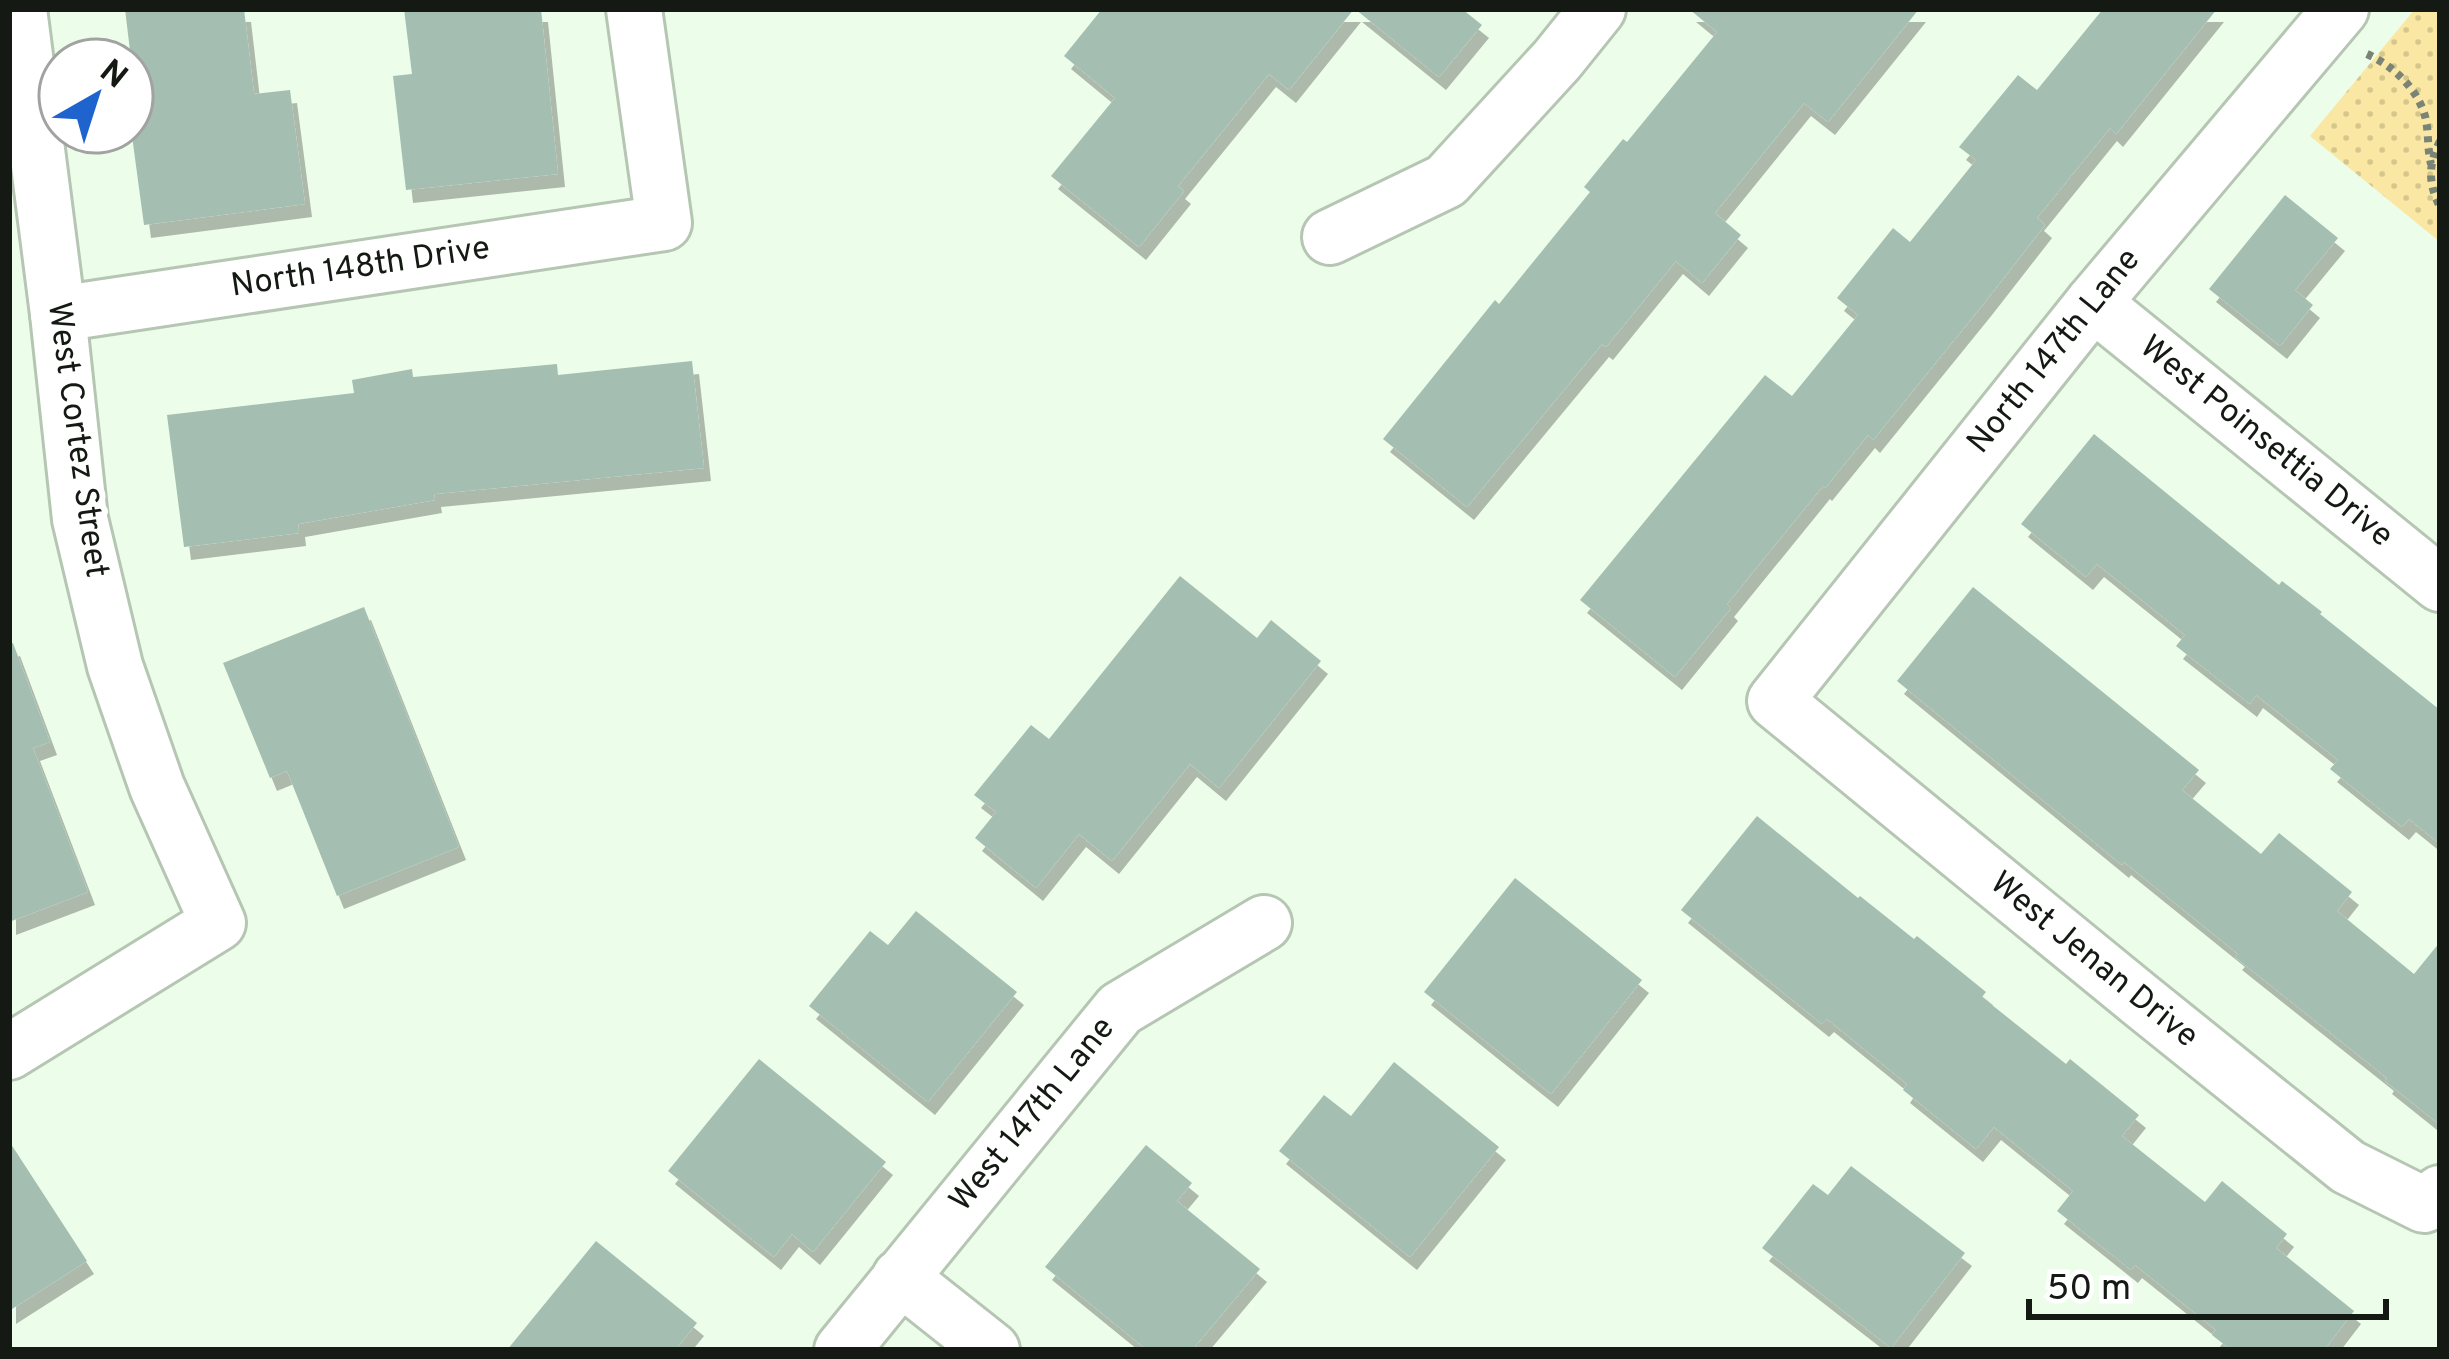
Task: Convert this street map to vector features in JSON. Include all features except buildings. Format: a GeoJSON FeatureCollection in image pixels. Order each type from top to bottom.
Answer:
{"type":"FeatureCollection","features":[{"type":"Feature","properties":{"kind":"street","name":"West Cortez Street"},"geometry":{"type":"LineString","coordinates":[[9,1052],[218,923],[157,787],[115,666],[80,519],[20,9]]}},
{"type":"Feature","properties":{"kind":"street","name":"North 148th Drive"},"geometry":{"type":"LineString","coordinates":[[58,314],[664,224],[634,9]]}},
{"type":"Feature","properties":{"kind":"street"},"geometry":{"type":"LineString","coordinates":[[1330,238],[1446,181],[1598,9]]}},
{"type":"Feature","properties":{"kind":"street","name":"North 147th Lane"},"geometry":{"type":"LineString","coordinates":[[1774,700],[2093,303],[2353,31]]}},
{"type":"Feature","properties":{"kind":"street","name":"West Poinsettia Drive"},"geometry":{"type":"LineString","coordinates":[[2093,303],[2440,584]]}},
{"type":"Feature","properties":{"kind":"street","name":"West Jenan Drive"},"geometry":{"type":"LineString","coordinates":[[1774,700],[2348,1167],[2432,1199]]}},
{"type":"Feature","properties":{"kind":"street","name":"West 147th Lane"},"geometry":{"type":"LineString","coordinates":[[842,1350],[1120,1010],[1264,922]]}},
{"type":"Feature","properties":{"kind":"street"},"geometry":{"type":"LineString","coordinates":[[900,1277],[992,1350]]}},
{"type":"Feature","properties":{"kind":"path"},"geometry":{"type":"LineString","coordinates":[[2353,31],[2417,95],[2426,120],[2431,164]]}},
{"type":"Feature","properties":{"kind":"path"},"geometry":{"type":"LineString","coordinates":[[2440,141],[2429,175],[2440,207]]}},
{"type":"Feature","properties":{"kind":"shaded area"},"geometry":{"type":"Polygon","coordinates":[[[2415,9],[2440,9],[2440,242],[2310,136],[2415,9]]]}}]}
